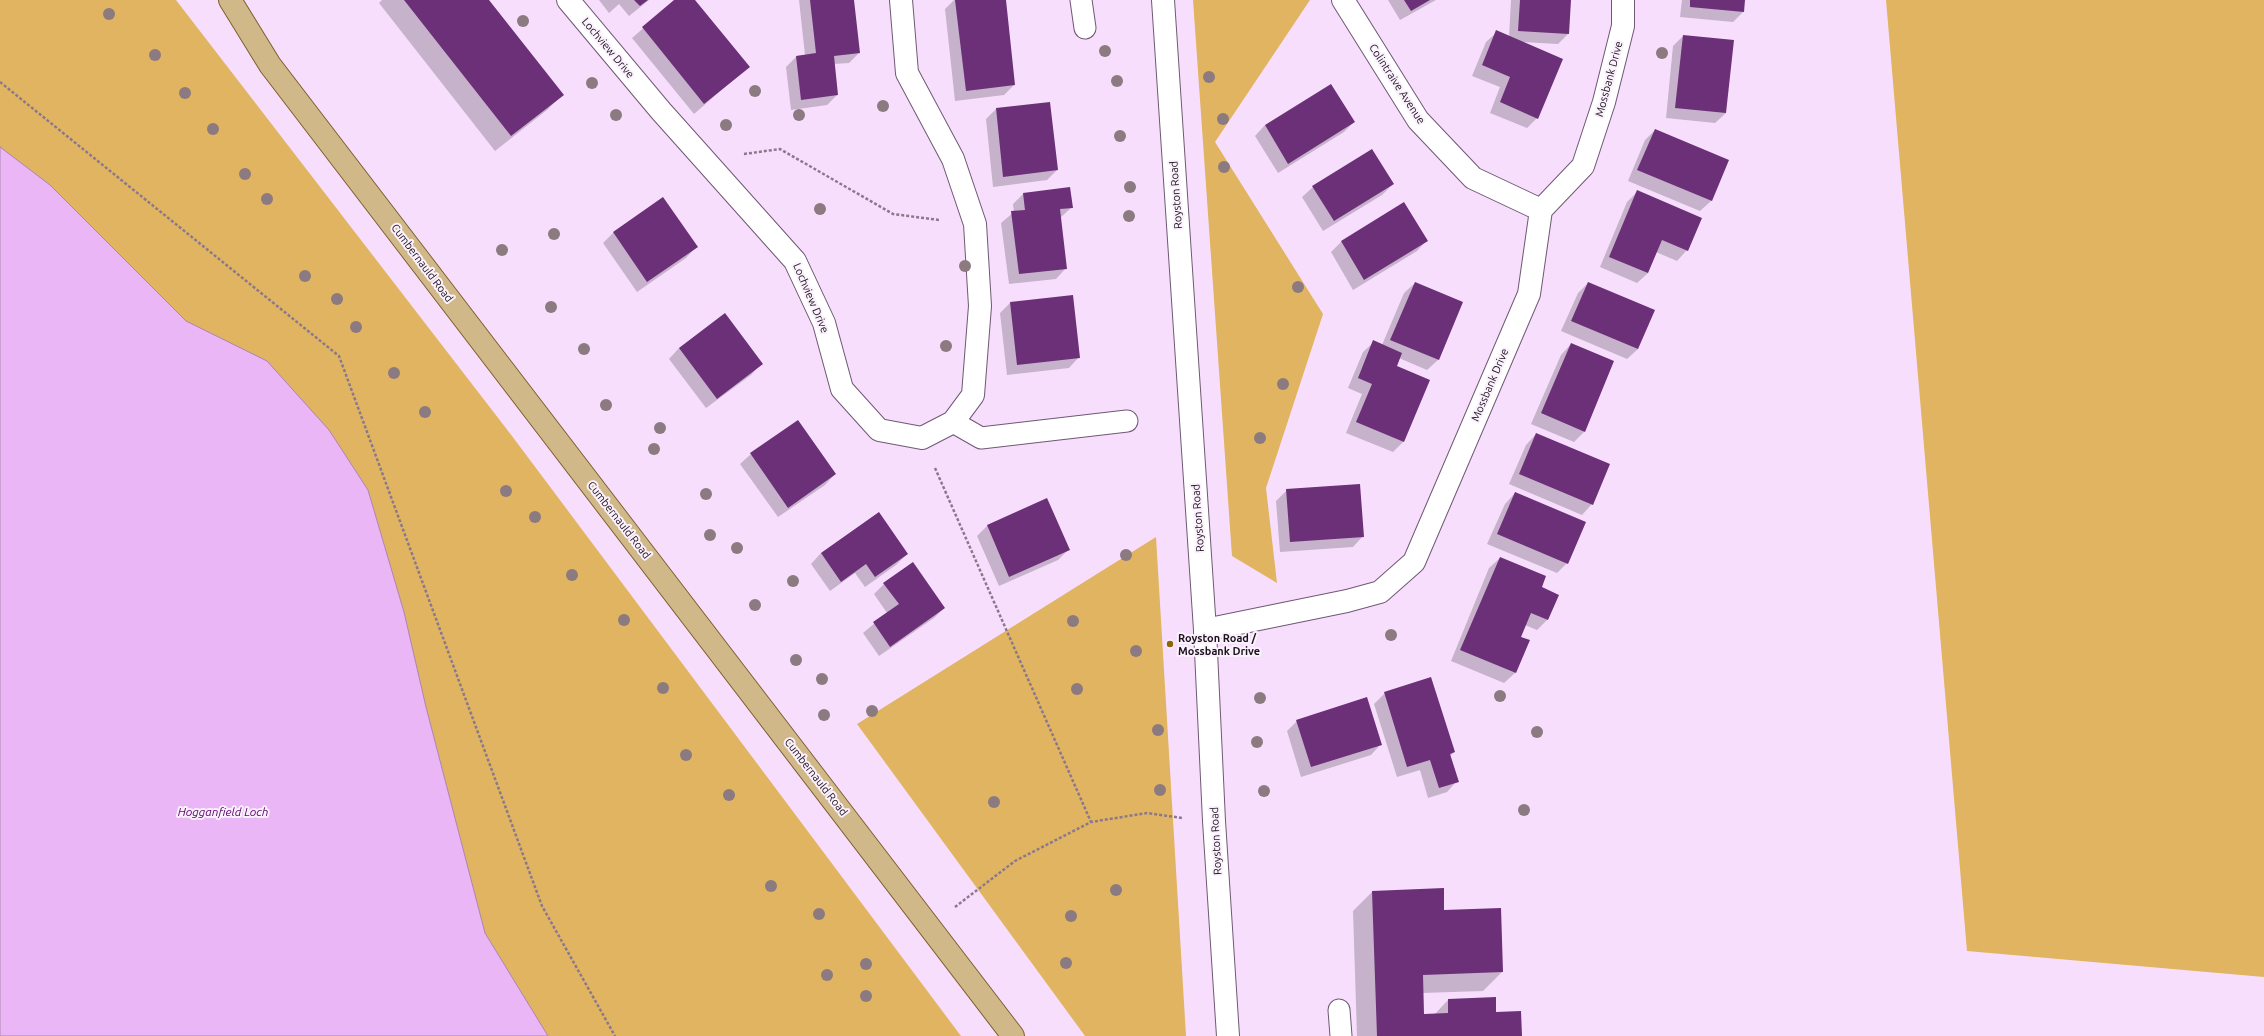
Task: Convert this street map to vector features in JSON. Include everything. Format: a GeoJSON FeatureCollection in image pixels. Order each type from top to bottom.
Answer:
{"type":"FeatureCollection","features":[{"type":"Feature","properties":{"kind":"main road","name":"Cumbernauld Road"},"geometry":{"type":"LineString","coordinates":[[230,0],[270,65],[931,926],[1013,1036]]}},
{"type":"Feature","properties":{"kind":"street","name":"Lochview Drive"},"geometry":{"type":"LineString","coordinates":[[568,0],[705,159],[795,260],[824,323],[842,389],[879,430],[922,438]]}},
{"type":"Feature","properties":{"kind":"street"},"geometry":{"type":"LineString","coordinates":[[901,0],[907,72],[953,159],[975,224],[980,306],[973,395],[953,422],[922,438]]}},
{"type":"Feature","properties":{"kind":"street","name":"Royston Road"},"geometry":{"type":"LineString","coordinates":[[1163,0],[1205,630],[1214,821],[1228,1036]]}},
{"type":"Feature","properties":{"kind":"street","name":"Colintraive Avenue"},"geometry":{"type":"LineString","coordinates":[[1343,0],[1418,120],[1473,178],[1541,210]]}},
{"type":"Feature","properties":{"kind":"street","name":"Mossbank Drive"},"geometry":{"type":"LineString","coordinates":[[1205,630],[1347,601],[1380,592],[1414,562],[1529,294],[1541,210],[1583,166],[1612,72],[1623,26],[1623,0]]}},
{"type":"Feature","properties":{"kind":"lane"},"geometry":{"type":"LineString","coordinates":[[1081,0],[1085,28]]}},
{"type":"Feature","properties":{"kind":"lane"},"geometry":{"type":"LineString","coordinates":[[953,422],[981,438],[1127,421]]}},
{"type":"Feature","properties":{"kind":"lane"},"geometry":{"type":"LineString","coordinates":[[1339,1010],[1341,1036]]}},
{"type":"Feature","properties":{"kind":"path"},"geometry":{"type":"LineString","coordinates":[[0,82],[339,356],[542,906],[615,1036]]}},
{"type":"Feature","properties":{"kind":"path"},"geometry":{"type":"LineString","coordinates":[[705,159],[780,149],[893,214],[975,224]]}},
{"type":"Feature","properties":{"kind":"path"},"geometry":{"type":"LineString","coordinates":[[922,438],[1092,822]]}},
{"type":"Feature","properties":{"kind":"path"},"geometry":{"type":"LineString","coordinates":[[931,926],[1015,861],[1092,822],[1147,814],[1214,821]]}},
{"type":"Feature","properties":{"kind":"shaded area"},"geometry":{"type":"Polygon","coordinates":[[[0,0],[176,0],[512,436],[961,1036],[0,1036],[0,0]]]}},
{"type":"Feature","properties":{"kind":"shaded area"},"geometry":{"type":"Polygon","coordinates":[[[1193,0],[1310,0],[1215,142],[1323,314],[1266,488],[1277,583],[1232,556],[1193,0]]]}},
{"type":"Feature","properties":{"kind":"shaded area"},"geometry":{"type":"Polygon","coordinates":[[[1886,0],[2264,0],[2264,977],[1967,951],[1886,0]]]}},
{"type":"Feature","properties":{"kind":"shaded area"},"geometry":{"type":"Polygon","coordinates":[[[1156,537],[1186,1036],[1085,1036],[857,724],[1156,537]]]}},
{"type":"Feature","properties":{"kind":"water","name":"Hogganfield Loch"},"geometry":{"type":"Polygon","coordinates":[[[0,147],[50,185],[186,321],[267,361],[329,430],[368,490],[404,612],[426,707],[485,933],[548,1036],[0,1036],[0,147]]]}},
{"type":"Feature","properties":{"kind":"building"},"geometry":{"type":"Polygon","coordinates":[[[404,0],[489,0],[564,95],[511,136],[404,0]]]}},
{"type":"Feature","properties":{"kind":"building"},"geometry":{"type":"Polygon","coordinates":[[[634,0],[648,0],[640,6],[634,0]]]}},
{"type":"Feature","properties":{"kind":"building"},"geometry":{"type":"Polygon","coordinates":[[[674,0],[695,0],[750,67],[704,104],[642,27],[674,0]]]}},
{"type":"Feature","properties":{"kind":"building"},"geometry":{"type":"Polygon","coordinates":[[[810,0],[854,0],[860,53],[834,56],[838,95],[801,100],[796,56],[816,53],[810,0]]]}},
{"type":"Feature","properties":{"kind":"building"},"geometry":{"type":"Polygon","coordinates":[[[955,0],[1006,0],[1015,85],[966,91],[955,0]]]}},
{"type":"Feature","properties":{"kind":"building"},"geometry":{"type":"Polygon","coordinates":[[[1404,0],[1430,0],[1411,11],[1404,0]]]}},
{"type":"Feature","properties":{"kind":"building"},"geometry":{"type":"Polygon","coordinates":[[[1520,0],[1571,0],[1569,34],[1518,31],[1520,0]]]}},
{"type":"Feature","properties":{"kind":"building"},"geometry":{"type":"Polygon","coordinates":[[[1690,0],[1745,0],[1744,12],[1690,7],[1690,0]]]}},
{"type":"Feature","properties":{"kind":"building"},"geometry":{"type":"Polygon","coordinates":[[[1496,30],[1563,59],[1538,119],[1500,102],[1510,77],[1482,65],[1496,30]]]}},
{"type":"Feature","properties":{"kind":"building"},"geometry":{"type":"Polygon","coordinates":[[[1683,35],[1734,40],[1726,113],[1675,108],[1683,35]]]}},
{"type":"Feature","properties":{"kind":"building"},"geometry":{"type":"Polygon","coordinates":[[[1331,84],[1355,122],[1288,164],[1265,125],[1331,84]]]}},
{"type":"Feature","properties":{"kind":"building"},"geometry":{"type":"Polygon","coordinates":[[[1050,102],[1058,170],[1003,177],[996,108],[1050,102]]]}},
{"type":"Feature","properties":{"kind":"building"},"geometry":{"type":"Polygon","coordinates":[[[1655,129],[1729,160],[1712,201],[1637,170],[1655,129]]]}},
{"type":"Feature","properties":{"kind":"building"},"geometry":{"type":"Polygon","coordinates":[[[1372,149],[1394,184],[1334,221],[1312,186],[1372,149]]]}},
{"type":"Feature","properties":{"kind":"building"},"geometry":{"type":"Polygon","coordinates":[[[1070,187],[1073,208],[1060,209],[1067,269],[1019,274],[1011,211],[1025,210],[1023,193],[1070,187]]]}},
{"type":"Feature","properties":{"kind":"building"},"geometry":{"type":"Polygon","coordinates":[[[1637,190],[1702,218],[1688,251],[1662,240],[1648,273],[1609,257],[1637,190]]]}},
{"type":"Feature","properties":{"kind":"building"},"geometry":{"type":"Polygon","coordinates":[[[663,197],[698,247],[647,282],[613,232],[663,197]]]}},
{"type":"Feature","properties":{"kind":"building"},"geometry":{"type":"Polygon","coordinates":[[[1404,202],[1428,241],[1364,280],[1341,241],[1404,202]]]}},
{"type":"Feature","properties":{"kind":"building"},"geometry":{"type":"Polygon","coordinates":[[[1415,282],[1463,302],[1439,360],[1390,340],[1415,282]]]}},
{"type":"Feature","properties":{"kind":"building"},"geometry":{"type":"Polygon","coordinates":[[[1588,282],[1655,310],[1638,349],[1571,321],[1588,282]]]}},
{"type":"Feature","properties":{"kind":"building"},"geometry":{"type":"Polygon","coordinates":[[[1073,295],[1080,358],[1017,365],[1010,302],[1073,295]]]}},
{"type":"Feature","properties":{"kind":"building"},"geometry":{"type":"Polygon","coordinates":[[[725,313],[763,364],[717,399],[679,348],[725,313]]]}},
{"type":"Feature","properties":{"kind":"building"},"geometry":{"type":"Polygon","coordinates":[[[1373,340],[1402,353],[1397,366],[1430,380],[1404,442],[1356,422],[1372,384],[1358,378],[1373,340]]]}},
{"type":"Feature","properties":{"kind":"building"},"geometry":{"type":"Polygon","coordinates":[[[1571,343],[1614,361],[1585,432],[1541,413],[1571,343]]]}},
{"type":"Feature","properties":{"kind":"building"},"geometry":{"type":"Polygon","coordinates":[[[798,420],[836,474],[788,508],[750,453],[798,420]]]}},
{"type":"Feature","properties":{"kind":"building"},"geometry":{"type":"Polygon","coordinates":[[[1536,433],[1610,464],[1593,505],[1519,474],[1536,433]]]}},
{"type":"Feature","properties":{"kind":"building"},"geometry":{"type":"Polygon","coordinates":[[[1360,484],[1364,537],[1290,542],[1286,489],[1360,484]]]}},
{"type":"Feature","properties":{"kind":"building"},"geometry":{"type":"Polygon","coordinates":[[[1515,492],[1586,522],[1568,564],[1497,534],[1515,492]]]}},
{"type":"Feature","properties":{"kind":"building"},"geometry":{"type":"Polygon","coordinates":[[[1047,498],[1070,550],[1009,577],[987,525],[1047,498]]]}},
{"type":"Feature","properties":{"kind":"building"},"geometry":{"type":"Polygon","coordinates":[[[879,512],[908,554],[875,577],[866,564],[841,582],[821,553],[879,512]]]}},
{"type":"Feature","properties":{"kind":"building"},"geometry":{"type":"Polygon","coordinates":[[[1500,557],[1546,576],[1542,587],[1559,595],[1548,620],[1531,613],[1521,637],[1530,640],[1516,673],[1460,650],[1500,557]]]}},
{"type":"Feature","properties":{"kind":"building"},"geometry":{"type":"Polygon","coordinates":[[[913,562],[945,608],[890,647],[873,622],[899,604],[883,583],[913,562]]]}},
{"type":"Feature","properties":{"kind":"building"},"geometry":{"type":"Polygon","coordinates":[[[1431,677],[1455,752],[1450,754],[1459,782],[1439,788],[1430,760],[1407,767],[1384,692],[1431,677]]]}},
{"type":"Feature","properties":{"kind":"building"},"geometry":{"type":"Polygon","coordinates":[[[1367,697],[1382,745],[1311,767],[1296,720],[1367,697]]]}},
{"type":"Feature","properties":{"kind":"building"},"geometry":{"type":"Polygon","coordinates":[[[1444,888],[1444,910],[1501,908],[1503,972],[1423,975],[1424,1014],[1448,1013],[1448,999],[1496,997],[1496,1012],[1521,1011],[1522,1036],[1377,1036],[1372,891],[1444,888]]]}},
{"type":"Feature","properties":{"kind":"place","name":"Royston Road / Mossbank Drive"},"geometry":{"type":"Point","coordinates":[1170,644]}}]}
